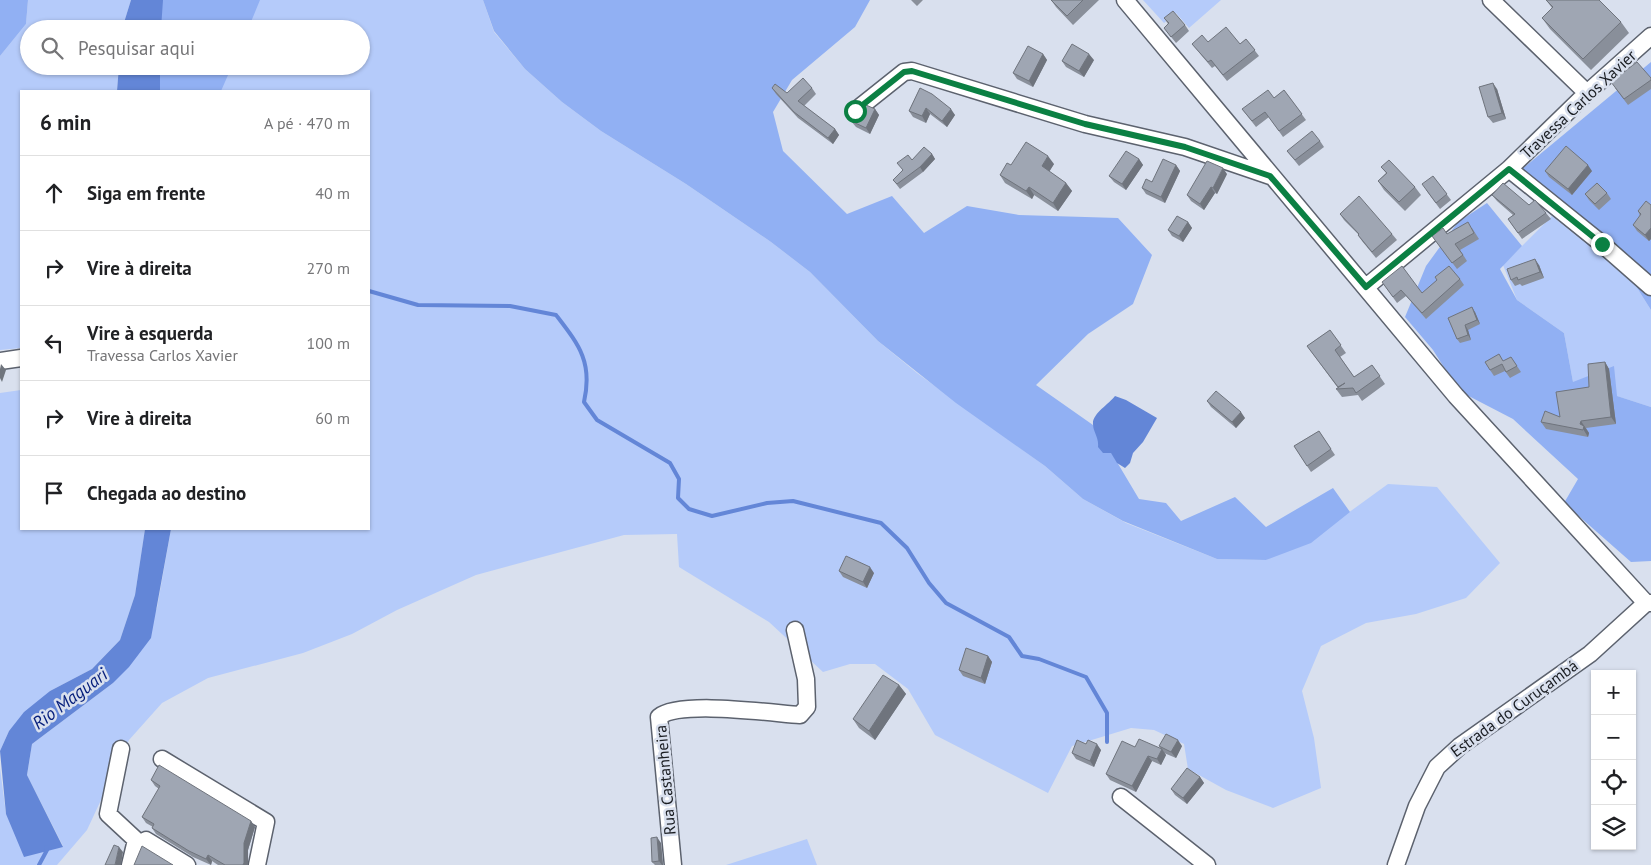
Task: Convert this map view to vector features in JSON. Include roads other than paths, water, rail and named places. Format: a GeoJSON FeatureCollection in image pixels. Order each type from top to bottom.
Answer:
{"type":"FeatureCollection","features":[{"type":"Feature","properties":{"kind":"street"},"geometry":{"type":"LineString","coordinates":[[1125,0],[1270,176],[1366,287],[1456,396],[1648,603]]}},
{"type":"Feature","properties":{"kind":"street"},"geometry":{"type":"LineString","coordinates":[[1491,0],[1587,93]]}},
{"type":"Feature","properties":{"kind":"street","name":"Travessa Carlos Xavier"},"geometry":{"type":"LineString","coordinates":[[1366,287],[1509,169],[1587,93],[1651,36]]}},
{"type":"Feature","properties":{"kind":"street"},"geometry":{"type":"LineString","coordinates":[[855,111],[904,72],[912,71],[1085,124],[1185,147],[1270,176]]}},
{"type":"Feature","properties":{"kind":"street"},"geometry":{"type":"LineString","coordinates":[[1509,169],[1602,244],[1651,287]]}},
{"type":"Feature","properties":{"kind":"street"},"geometry":{"type":"LineString","coordinates":[[0,361],[20,358]]}},
{"type":"Feature","properties":{"kind":"street","name":"Estrada do Curuçambá"},"geometry":{"type":"LineString","coordinates":[[1396,865],[1417,806],[1437,767],[1460,746],[1590,654],[1648,603]]}},
{"type":"Feature","properties":{"kind":"street","name":"Rua Castanheira"},"geometry":{"type":"LineString","coordinates":[[673,865],[659,717],[666,711],[695,708],[800,715],[807,707],[806,679],[795,630]]}},
{"type":"Feature","properties":{"kind":"street"},"geometry":{"type":"LineString","coordinates":[[121,749],[108,814],[136,840],[130,865]]}},
{"type":"Feature","properties":{"kind":"street"},"geometry":{"type":"LineString","coordinates":[[162,759],[266,822],[257,865]]}},
{"type":"Feature","properties":{"kind":"street"},"geometry":{"type":"LineString","coordinates":[[1121,797],[1207,865]]}},
{"type":"Feature","properties":{"kind":"street"},"geometry":{"type":"LineString","coordinates":[[146,840],[186,865]]}},
{"type":"Feature","properties":{"kind":"water"},"geometry":{"type":"Polygon","coordinates":[[[131,0],[163,0],[162,20],[125,20],[131,0]]]}},
{"type":"Feature","properties":{"kind":"water"},"geometry":{"type":"Polygon","coordinates":[[[118,75],[160,75],[160,90],[117,90],[118,75]]]}},
{"type":"Feature","properties":{"kind":"water"},"geometry":{"type":"Polygon","coordinates":[[[1115,396],[1126,400],[1157,418],[1143,442],[1133,453],[1130,463],[1125,468],[1117,463],[1111,453],[1103,453],[1098,447],[1098,440],[1093,427],[1095,417],[1115,396]]]}},
{"type":"Feature","properties":{"kind":"water"},"geometry":{"type":"Polygon","coordinates":[[[145,530],[171,530],[151,638],[129,667],[113,683],[32,744],[27,775],[63,847],[24,857],[6,814],[0,751],[9,731],[24,712],[50,691],[92,669],[120,640],[135,595],[145,530]]]}},
{"type":"Feature","properties":{"kind":"waterway"},"geometry":{"type":"LineString","coordinates":[[370,291],[418,305],[510,306],[556,315],[582,355],[587,376],[584,402],[597,420],[670,463],[679,479],[678,498],[689,509],[712,516],[767,503],[793,501],[881,523],[907,548],[929,583],[946,603],[1009,637],[1022,656],[1039,659],[1086,677],[1107,713],[1107,742]]}},
{"type":"Feature","properties":{"kind":"waterway","name":"Rio Maguari"},"geometry":{"type":"LineString","coordinates":[[39,865],[47,850],[46,847]]}}]}
